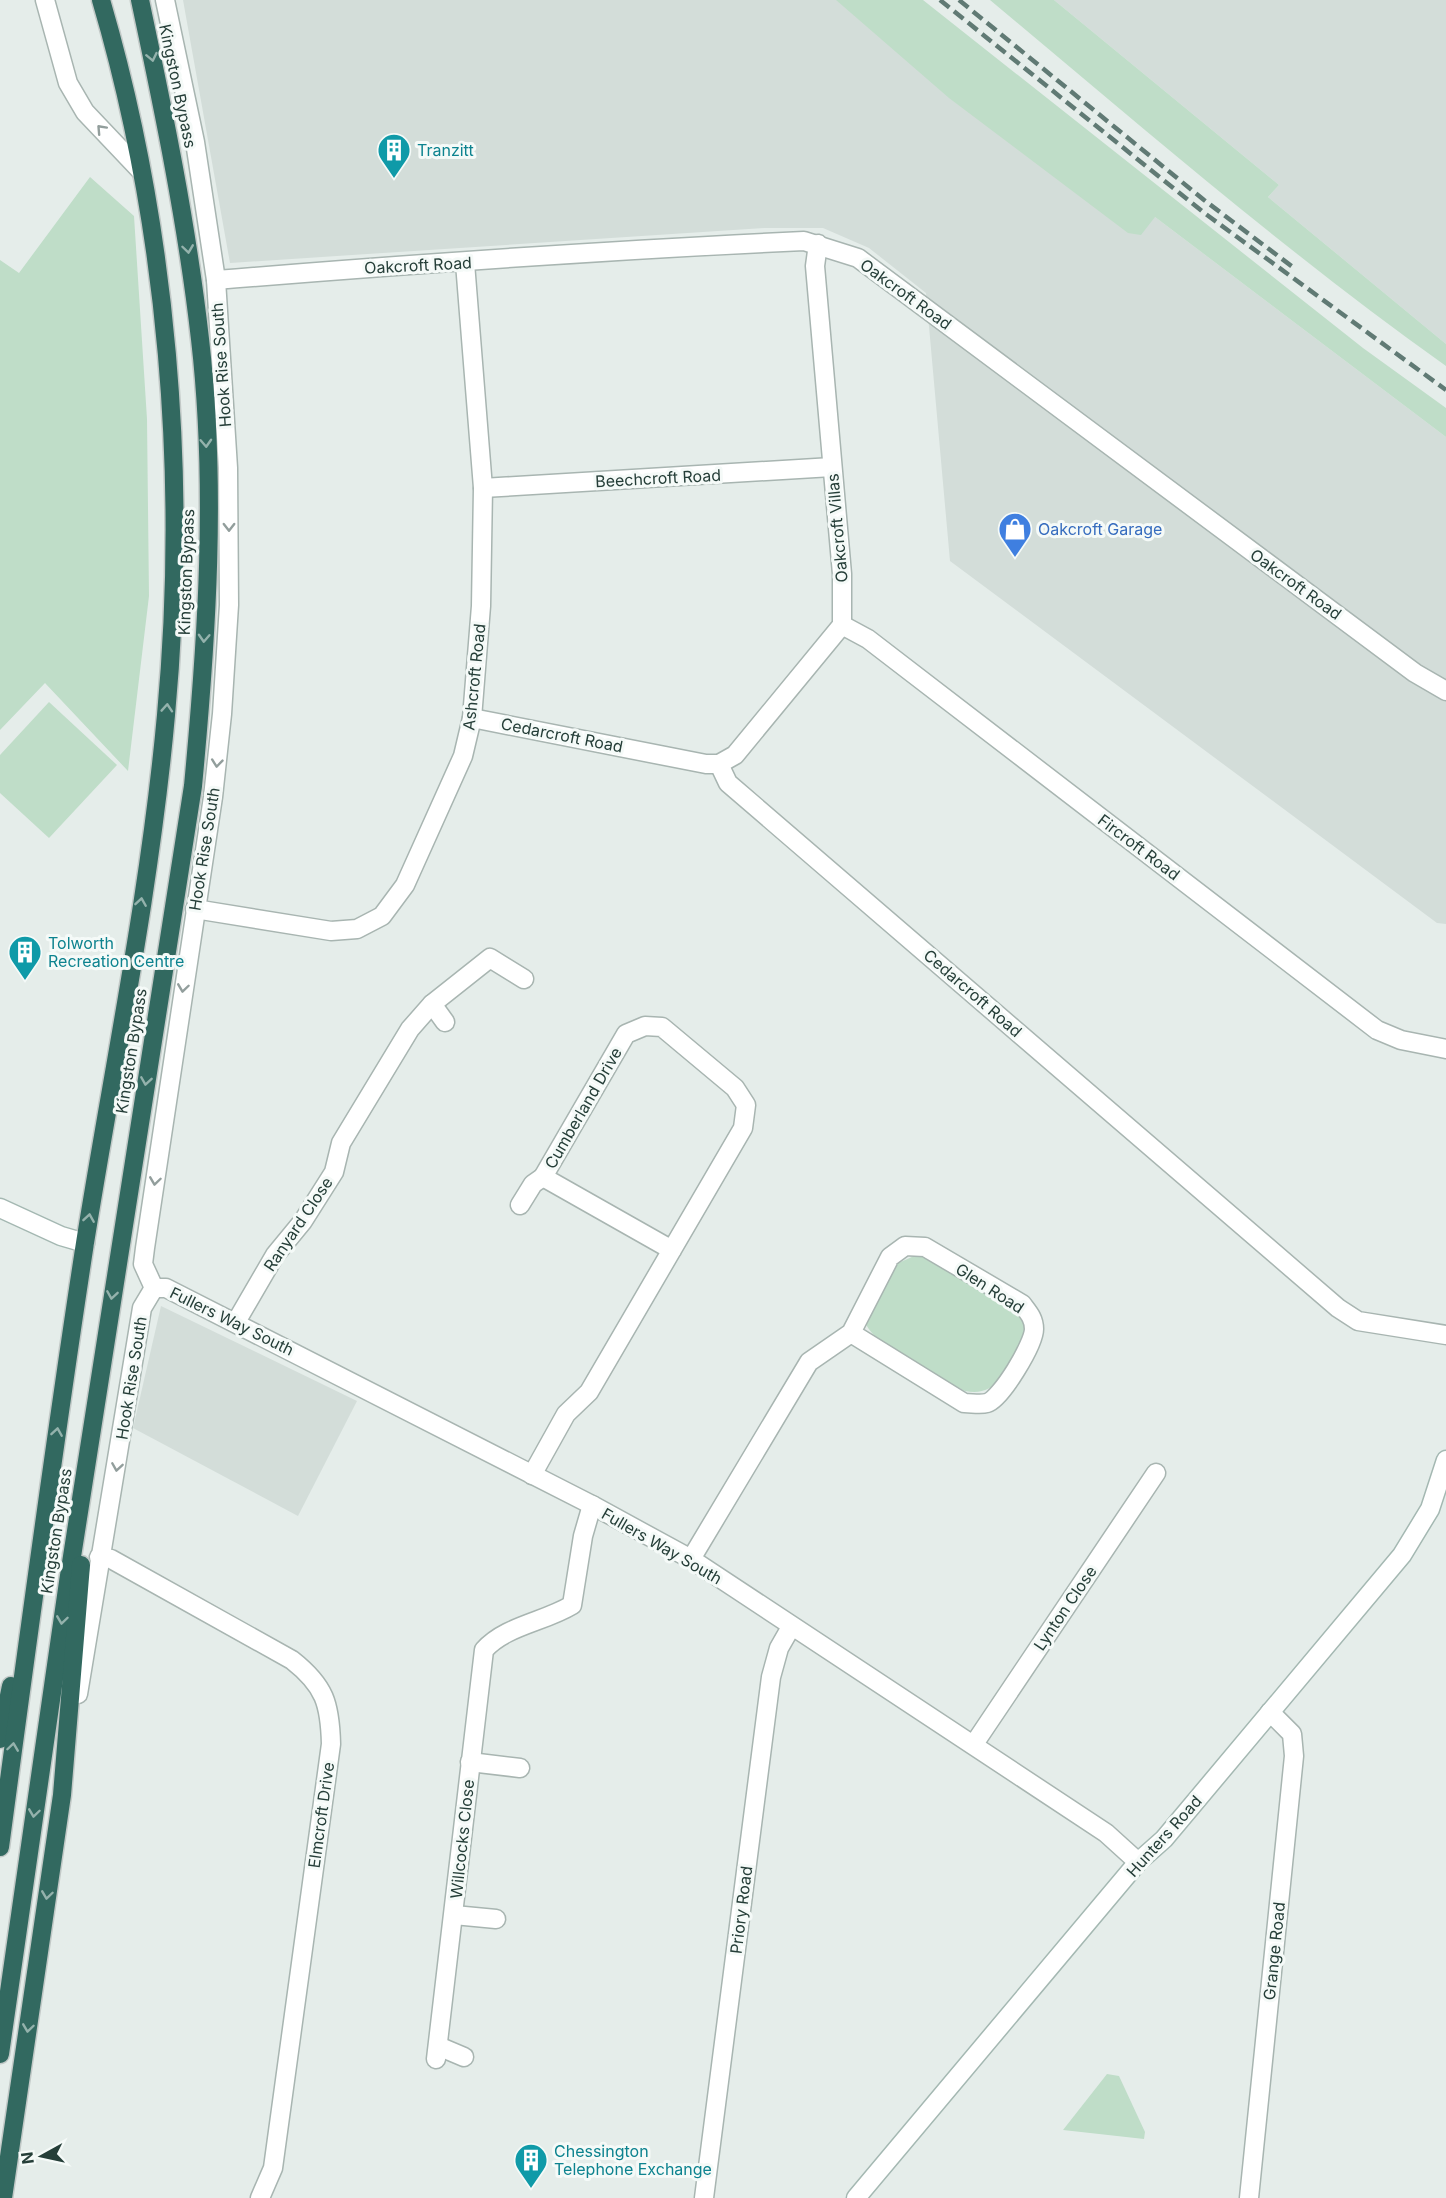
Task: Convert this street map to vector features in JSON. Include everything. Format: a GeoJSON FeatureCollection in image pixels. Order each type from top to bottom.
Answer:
{"type":"FeatureCollection","features":[{"type":"Feature","properties":{"kind":"highway","name":"Kingston Bypass"},"geometry":{"type":"LineString","coordinates":[[0,1847],[45,1511],[85,1243],[148,857],[166,718],[173,620],[176,524],[167,340],[141,171],[113,39],[101,0]]}},
{"type":"Feature","properties":{"kind":"highway","name":"Kingston Bypass"},"geometry":{"type":"LineString","coordinates":[[0,2054],[94,1417],[193,786],[202,685],[208,472],[200,341],[180,189],[140,0]]}},
{"type":"Feature","properties":{"kind":"highway"},"geometry":{"type":"LineString","coordinates":[[3,2198],[62,1795],[94,1417]]}},
{"type":"Feature","properties":{"kind":"highway"},"geometry":{"type":"LineString","coordinates":[[0,1739],[45,1511]]}},
{"type":"Feature","properties":{"kind":"street"},"geometry":{"type":"LineString","coordinates":[[45,0],[68,83],[85,112],[141,171]]}},
{"type":"Feature","properties":{"kind":"street","name":"Hook Rise South"},"geometry":{"type":"LineString","coordinates":[[62,1795],[99,1557],[112,1495],[142,1308],[154,1288],[146,1273],[144,1256],[217,761],[229,605],[228,468],[216,280],[195,142],[165,0]]}},
{"type":"Feature","properties":{"kind":"street","name":"Oakcroft Road"},"geometry":{"type":"LineString","coordinates":[[216,280],[465,263],[586,251],[804,241],[818,244],[858,258],[1415,673],[1446,691]]}},
{"type":"Feature","properties":{"kind":"street","name":"Oakcroft Villas"},"geometry":{"type":"LineString","coordinates":[[818,244],[815,266],[842,574],[842,626]]}},
{"type":"Feature","properties":{"kind":"street","name":"Ashcroft Road"},"geometry":{"type":"LineString","coordinates":[[195,909],[331,931],[357,929],[382,916],[405,885],[463,756],[472,718],[482,606],[483,488],[465,263]]}},
{"type":"Feature","properties":{"kind":"street","name":"Beechcroft Road"},"geometry":{"type":"LineString","coordinates":[[483,488],[832,467]]}},
{"type":"Feature","properties":{"kind":"street"},"geometry":{"type":"LineString","coordinates":[[719,764],[735,755],[842,626]]}},
{"type":"Feature","properties":{"kind":"street","name":"Fircroft Road"},"geometry":{"type":"LineString","coordinates":[[842,626],[868,639],[1377,1030],[1401,1040],[1446,1049]]}},
{"type":"Feature","properties":{"kind":"street","name":"Cedarcroft Road"},"geometry":{"type":"LineString","coordinates":[[472,718],[706,764],[719,764],[728,783],[1338,1308],[1358,1321],[1446,1335]]}},
{"type":"Feature","properties":{"kind":"street","name":"Ranyard Close"},"geometry":{"type":"LineString","coordinates":[[236,1322],[275,1255],[303,1221],[334,1172],[341,1143],[350,1126],[410,1029],[432,1004],[490,958],[524,979]]}},
{"type":"Feature","properties":{"kind":"street"},"geometry":{"type":"LineString","coordinates":[[432,1004],[445,1022]]}},
{"type":"Feature","properties":{"kind":"street","name":"Cumberland Drive"},"geometry":{"type":"LineString","coordinates":[[520,1205],[532,1184],[543,1177],[626,1034],[645,1026],[662,1027],[735,1088],[746,1105],[743,1128],[590,1392],[566,1414],[532,1474]]}},
{"type":"Feature","properties":{"kind":"street","name":"Cumberland Drive"},"geometry":{"type":"LineString","coordinates":[[543,1177],[672,1250]]}},
{"type":"Feature","properties":{"kind":"street"},"geometry":{"type":"LineString","coordinates":[[0,1208],[62,1236],[85,1243]]}},
{"type":"Feature","properties":{"kind":"street","name":"Glen Road"},"geometry":{"type":"LineString","coordinates":[[691,1559],[808,1362],[851,1333],[890,1257],[905,1246],[926,1247],[1022,1304],[1031,1315],[1034,1328],[1032,1339],[999,1396],[988,1403],[976,1404],[964,1402],[851,1333]]}},
{"type":"Feature","properties":{"kind":"street","name":"Fullers Way South"},"geometry":{"type":"LineString","coordinates":[[154,1288],[166,1288],[236,1322],[592,1505],[691,1559],[1106,1833],[1138,1862]]}},
{"type":"Feature","properties":{"kind":"street","name":"Hunters Road"},"geometry":{"type":"LineString","coordinates":[[856,2198],[1138,1862],[1164,1839],[1402,1555],[1430,1509],[1446,1460]]}},
{"type":"Feature","properties":{"kind":"street","name":"Lynton Close"},"geometry":{"type":"LineString","coordinates":[[974,1744],[1156,1473]]}},
{"type":"Feature","properties":{"kind":"street","name":"Willcocks Close"},"geometry":{"type":"LineString","coordinates":[[464,2057],[437,2053],[484,1650],[494,1638],[556,1615],[572,1605],[583,1536],[592,1505]]}},
{"type":"Feature","properties":{"kind":"street","name":"Elmcroft Drive"},"geometry":{"type":"LineString","coordinates":[[99,1557],[111,1559],[292,1660],[307,1671],[325,1695],[330,1717],[331,1744],[273,2168],[260,2198]]}},
{"type":"Feature","properties":{"kind":"street","name":"Priory Road"},"geometry":{"type":"LineString","coordinates":[[704,2198],[771,1677],[779,1648],[791,1626]]}},
{"type":"Feature","properties":{"kind":"street","name":"Grange Road"},"geometry":{"type":"LineString","coordinates":[[1249,2198],[1294,1756],[1292,1734],[1270,1712]]}},
{"type":"Feature","properties":{"kind":"street","name":"Willcocks Close"},"geometry":{"type":"LineString","coordinates":[[470,1762],[520,1767]]}},
{"type":"Feature","properties":{"kind":"street","name":"Willcocks Close"},"geometry":{"type":"LineString","coordinates":[[454,1916],[496,1919]]}},
{"type":"Feature","properties":{"kind":"shaded area"},"geometry":{"type":"Polygon","coordinates":[[[183,0],[868,0],[1446,437],[1446,924],[1437,923],[950,561],[926,293],[869,248],[823,228],[764,228],[230,263],[183,0]]]}},
{"type":"Feature","properties":{"kind":"shaded area"},"geometry":{"type":"Polygon","coordinates":[[[1054,0],[1446,0],[1446,344],[1268,197],[1279,185],[1054,0]]]}},
{"type":"Feature","properties":{"kind":"shaded area"},"geometry":{"type":"Polygon","coordinates":[[[161,1306],[357,1401],[298,1516],[133,1428],[161,1306]]]}},
{"type":"Feature","properties":{"kind":"green space"},"geometry":{"type":"Polygon","coordinates":[[[836,0],[923,0],[1363,348],[1446,408],[1446,437],[1155,217],[1141,235],[1128,233],[949,98],[836,0]]]}},
{"type":"Feature","properties":{"kind":"green space"},"geometry":{"type":"Polygon","coordinates":[[[990,0],[1054,0],[1279,185],[1268,197],[1446,344],[1446,366],[1271,233],[990,0]]]}},
{"type":"Feature","properties":{"kind":"green space"},"geometry":{"type":"Polygon","coordinates":[[[90,177],[134,216],[147,419],[149,596],[128,771],[45,683],[0,730],[0,260],[19,273],[90,177]]]}},
{"type":"Feature","properties":{"kind":"green space"},"geometry":{"type":"Polygon","coordinates":[[[49,702],[117,765],[49,838],[0,793],[0,755],[49,702]]]}},
{"type":"Feature","properties":{"kind":"green space"},"geometry":{"type":"Polygon","coordinates":[[[914,1256],[921,1256],[1020,1313],[1027,1336],[1010,1366],[996,1384],[977,1392],[965,1391],[908,1360],[879,1340],[870,1330],[865,1321],[894,1265],[914,1256]]]}},
{"type":"Feature","properties":{"kind":"green space"},"geometry":{"type":"Polygon","coordinates":[[[1107,2074],[1119,2076],[1145,2132],[1144,2139],[1063,2130],[1107,2074]]]}},
{"type":"Feature","properties":{"kind":"railway"},"geometry":{"type":"LineString","coordinates":[[940,0],[1203,212],[1446,390]]}},
{"type":"Feature","properties":{"kind":"railway"},"geometry":{"type":"LineString","coordinates":[[959,0],[1204,200],[1294,268]]}},
{"type":"Feature","properties":{"kind":"place","name":"Tranzitt"},"geometry":{"type":"Point","coordinates":[394,179]}},
{"type":"Feature","properties":{"kind":"place","name":"Oakcroft Garage"},"geometry":{"type":"Point","coordinates":[1015,558]}},
{"type":"Feature","properties":{"kind":"place","name":"Tolworth Recreation Centre"},"geometry":{"type":"Point","coordinates":[25,981]}},
{"type":"Feature","properties":{"kind":"place","name":"Chessington Telephone Exchange"},"geometry":{"type":"Point","coordinates":[531,2189]}}]}
